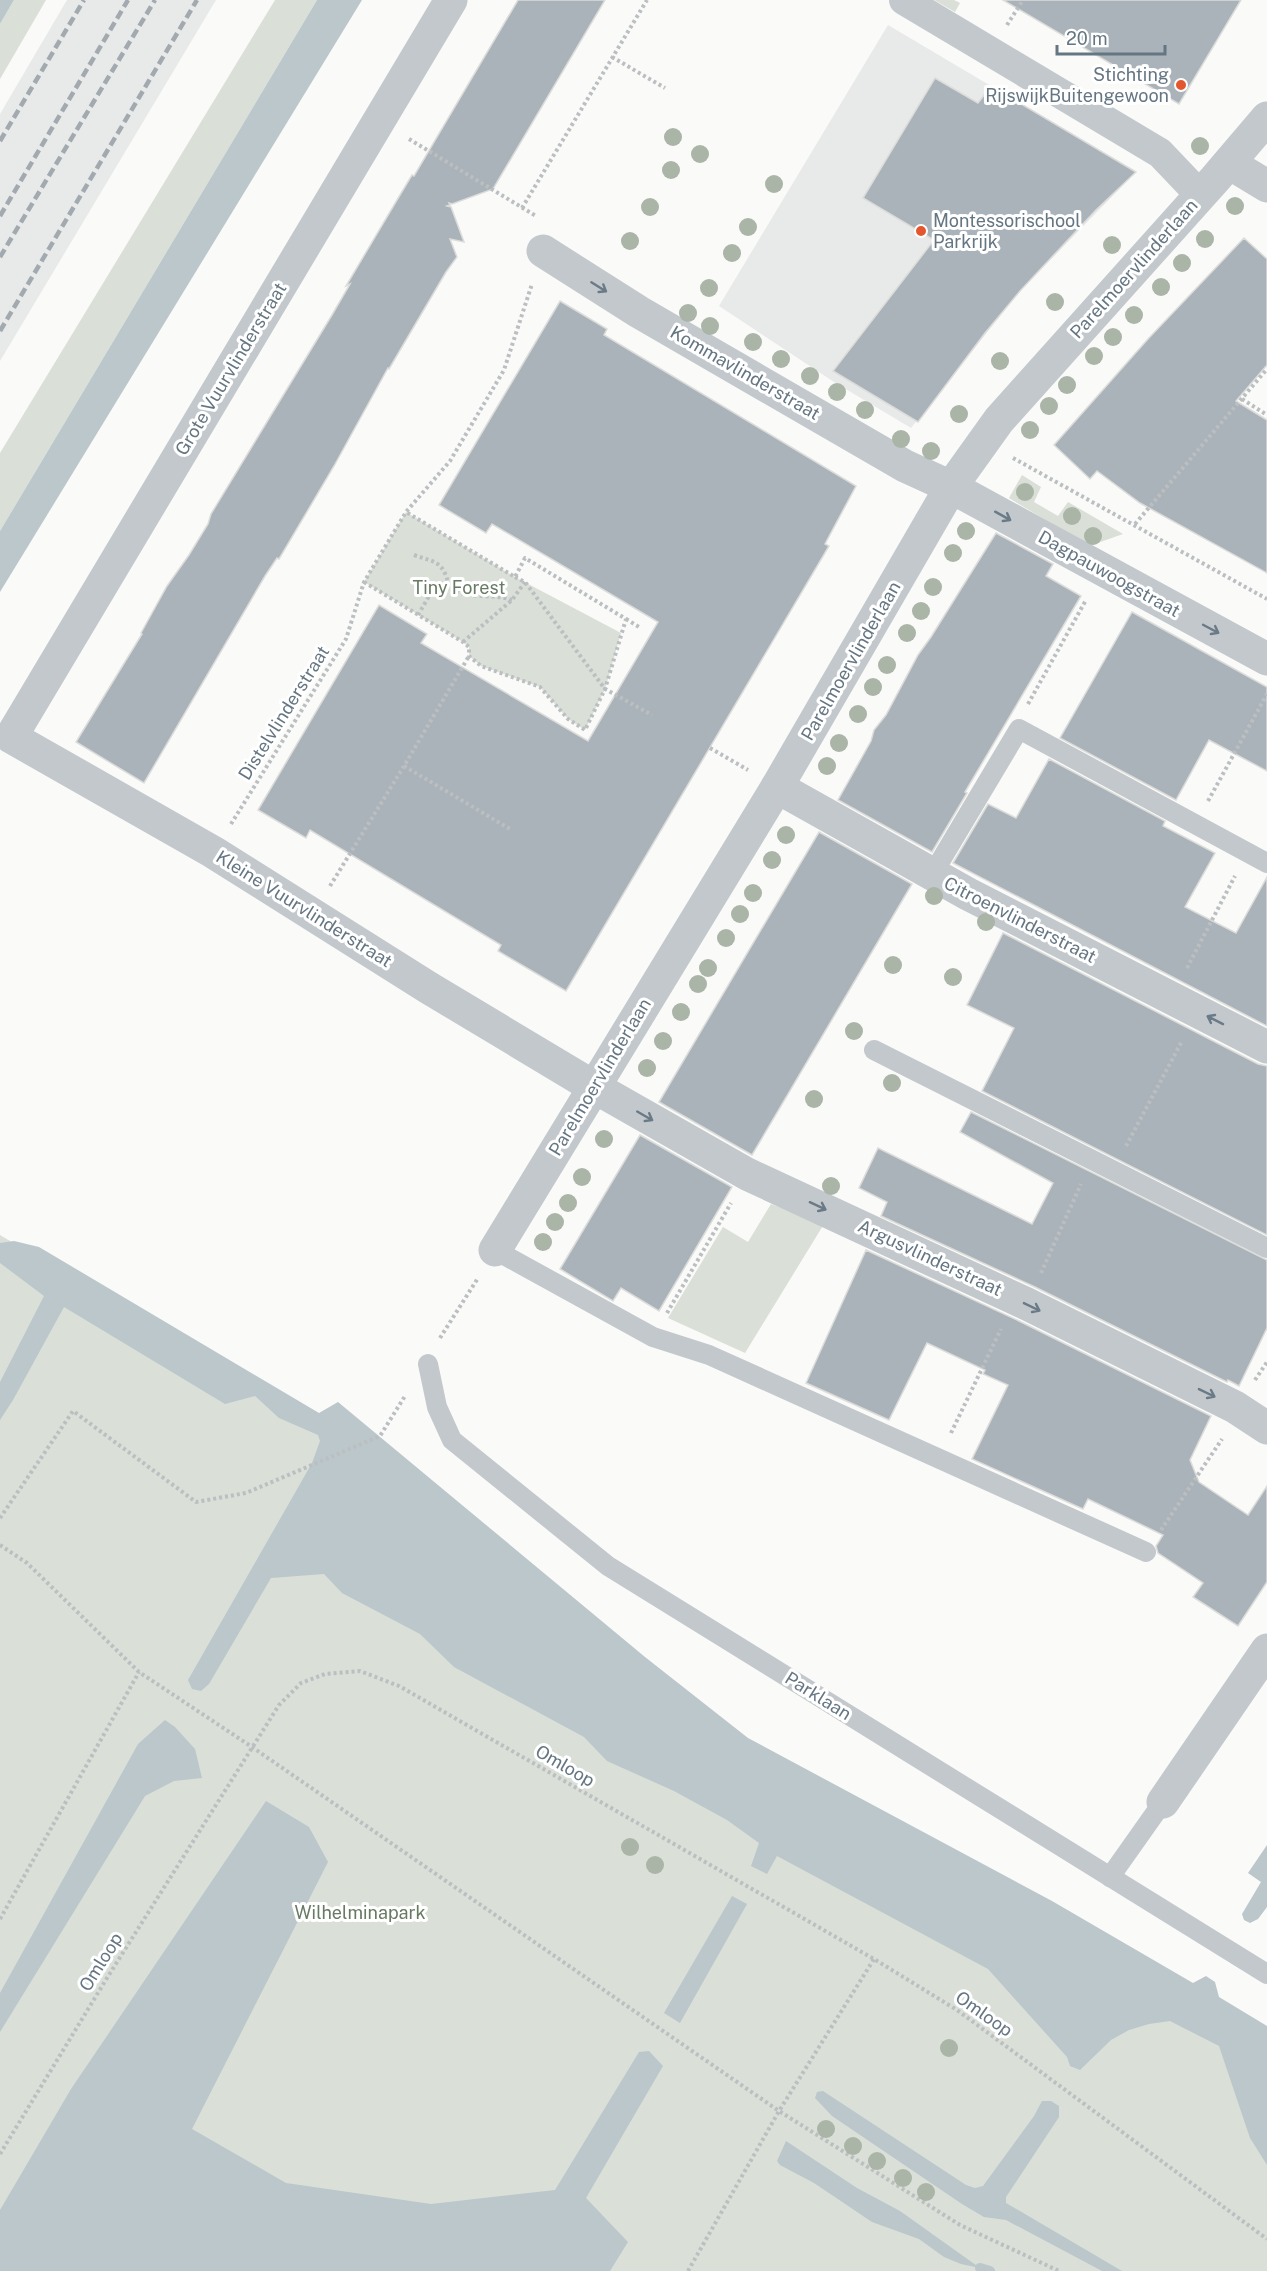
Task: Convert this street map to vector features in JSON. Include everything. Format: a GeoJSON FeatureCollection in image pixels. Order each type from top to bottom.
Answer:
{"type":"FeatureCollection","features":[{"type":"Feature","properties":{"kind":"street","name":"Grote Vuurvlinderstraat"},"geometry":{"type":"LineString","coordinates":[[11,737],[451,0]]}},
{"type":"Feature","properties":{"kind":"street"},"geometry":{"type":"LineString","coordinates":[[904,0],[1160,153],[1200,195]]}},
{"type":"Feature","properties":{"kind":"street","name":"Parelmoervlinderlaan"},"geometry":{"type":"LineString","coordinates":[[495,1250],[777,787],[951,487],[999,420],[1267,118]]}},
{"type":"Feature","properties":{"kind":"street"},"geometry":{"type":"LineString","coordinates":[[1229,163],[1267,186]]}},
{"type":"Feature","properties":{"kind":"street","name":"Kommavlinderstraat"},"geometry":{"type":"LineString","coordinates":[[549,245],[639,312],[905,466],[951,487]]}},
{"type":"Feature","properties":{"kind":"street","name":"Dagpauwoogstraat"},"geometry":{"type":"LineString","coordinates":[[951,487],[1267,659]]}},
{"type":"Feature","properties":{"kind":"street","name":"Kleine Vuurvlinderstraat"},"geometry":{"type":"LineString","coordinates":[[11,737],[213,852],[594,1087]]}},
{"type":"Feature","properties":{"kind":"street","name":"Citroenvlinderstraat"},"geometry":{"type":"LineString","coordinates":[[777,787],[932,875],[1267,1047]]}},
{"type":"Feature","properties":{"kind":"street","name":"Argusvlinderstraat"},"geometry":{"type":"LineString","coordinates":[[594,1087],[747,1174],[1021,1301],[1254,1419]]}},
{"type":"Feature","properties":{"kind":"street"},"geometry":{"type":"LineString","coordinates":[[1163,1802],[1267,1650]]}},
{"type":"Feature","properties":{"kind":"lane"},"geometry":{"type":"LineString","coordinates":[[932,875],[1019,729],[1267,862]]}},
{"type":"Feature","properties":{"kind":"lane"},"geometry":{"type":"LineString","coordinates":[[874,1050],[1267,1248]]}},
{"type":"Feature","properties":{"kind":"lane"},"geometry":{"type":"LineString","coordinates":[[495,1250],[653,1337],[709,1355],[1146,1552]]}},
{"type":"Feature","properties":{"kind":"lane","name":"Parklaan"},"geometry":{"type":"LineString","coordinates":[[428,1364],[437,1407],[452,1440],[608,1566],[1267,1974]]}},
{"type":"Feature","properties":{"kind":"lane"},"geometry":{"type":"LineString","coordinates":[[1110,1877],[1163,1802]]}},
{"type":"Feature","properties":{"kind":"path"},"geometry":{"type":"LineString","coordinates":[[522,208],[647,0]]}},
{"type":"Feature","properties":{"kind":"path"},"geometry":{"type":"LineString","coordinates":[[612,57],[665,88]]}},
{"type":"Feature","properties":{"kind":"path"},"geometry":{"type":"LineString","coordinates":[[380,122],[522,208],[549,245]]}},
{"type":"Feature","properties":{"kind":"path","name":"Distelvlinderstraat"},"geometry":{"type":"LineString","coordinates":[[213,852],[346,639],[363,582],[406,512],[450,461],[504,370],[549,245]]}},
{"type":"Feature","properties":{"kind":"path"},"geometry":{"type":"LineString","coordinates":[[1134,524],[1267,369]]}},
{"type":"Feature","properties":{"kind":"path"},"geometry":{"type":"LineString","coordinates":[[1242,399],[1267,414]]}},
{"type":"Feature","properties":{"kind":"path"},"geometry":{"type":"LineString","coordinates":[[984,442],[1267,599]]}},
{"type":"Feature","properties":{"kind":"path"},"geometry":{"type":"LineString","coordinates":[[406,512],[525,582],[605,689],[652,715]]}},
{"type":"Feature","properties":{"kind":"path"},"geometry":{"type":"LineString","coordinates":[[414,555],[439,564],[445,570],[449,586]]}},
{"type":"Feature","properties":{"kind":"path"},"geometry":{"type":"LineString","coordinates":[[515,576],[525,558],[639,627]]}},
{"type":"Feature","properties":{"kind":"path"},"geometry":{"type":"LineString","coordinates":[[1019,729],[1020,718],[1102,571]]}},
{"type":"Feature","properties":{"kind":"path"},"geometry":{"type":"LineString","coordinates":[[312,914],[469,656],[469,647],[463,642],[363,582]]}},
{"type":"Feature","properties":{"kind":"path"},"geometry":{"type":"LineString","coordinates":[[418,615],[432,586],[439,582],[459,592],[512,600]]}},
{"type":"Feature","properties":{"kind":"path"},"geometry":{"type":"LineString","coordinates":[[463,642],[512,600],[525,582]]}},
{"type":"Feature","properties":{"kind":"path"},"geometry":{"type":"LineString","coordinates":[[469,656],[481,666],[540,687],[568,719],[585,730],[605,689],[626,619]]}},
{"type":"Feature","properties":{"kind":"path"},"geometry":{"type":"LineString","coordinates":[[1195,824],[1267,694]]}},
{"type":"Feature","properties":{"kind":"path"},"geometry":{"type":"LineString","coordinates":[[710,748],[777,787]]}},
{"type":"Feature","properties":{"kind":"path"},"geometry":{"type":"LineString","coordinates":[[404,766],[510,829]]}},
{"type":"Feature","properties":{"kind":"path"},"geometry":{"type":"LineString","coordinates":[[1113,1170],[1185,1005],[1247,852]]}},
{"type":"Feature","properties":{"kind":"path"},"geometry":{"type":"LineString","coordinates":[[939,1459],[1092,1160]]}},
{"type":"Feature","properties":{"kind":"path"},"geometry":{"type":"LineString","coordinates":[[653,1337],[747,1174]]}},
{"type":"Feature","properties":{"kind":"path"},"geometry":{"type":"LineString","coordinates":[[0,1518],[73,1411],[196,1502],[246,1493],[380,1436]]}},
{"type":"Feature","properties":{"kind":"path"},"geometry":{"type":"LineString","coordinates":[[1146,1552],[1254,1419]]}},
{"type":"Feature","properties":{"kind":"path"},"geometry":{"type":"LineString","coordinates":[[0,1545],[27,1563],[139,1672],[252,1747],[779,2111],[960,2225],[1059,2271]]}},
{"type":"Feature","properties":{"kind":"path","name":"Omloop"},"geometry":{"type":"LineString","coordinates":[[0,2154],[107,1978],[279,1706],[301,1683],[325,1674],[360,1671],[399,1686],[874,1959],[957,2010],[1267,2239]]}},
{"type":"Feature","properties":{"kind":"path"},"geometry":{"type":"LineString","coordinates":[[0,1919],[139,1672]]}},
{"type":"Feature","properties":{"kind":"path"},"geometry":{"type":"LineString","coordinates":[[688,2271],[779,2111],[874,1959]]}},
{"type":"Feature","properties":{"kind":"shaded area"},"geometry":{"type":"Polygon","coordinates":[[[0,0],[14,0],[0,24],[0,0]]]}},
{"type":"Feature","properties":{"kind":"shaded area"},"geometry":{"type":"Polygon","coordinates":[[[67,0],[216,0],[0,361],[0,114],[67,0]]]}},
{"type":"Feature","properties":{"kind":"shaded area"},"geometry":{"type":"Polygon","coordinates":[[[317,0],[362,0],[0,592],[0,531],[317,0]]]}},
{"type":"Feature","properties":{"kind":"shaded area","name":"Montessorischool Parkrijk"},"geometry":{"type":"Polygon","coordinates":[[[888,25],[1136,172],[1020,291],[911,428],[834,382],[719,306],[888,25]]]}},
{"type":"Feature","properties":{"kind":"shaded area"},"geometry":{"type":"Polygon","coordinates":[[[14,1241],[39,1247],[319,1413],[338,1402],[645,1657],[748,1738],[1052,1901],[1193,1983],[1206,1976],[1215,1982],[1219,1997],[1267,2026],[1267,2165],[1250,2138],[1219,2046],[1170,2021],[1129,2030],[1111,2040],[1080,2070],[1070,2066],[1067,2057],[988,1969],[777,1856],[767,1874],[751,1866],[759,1843],[727,1820],[674,1791],[607,1761],[584,1737],[454,1667],[420,1634],[342,1593],[324,1574],[271,1578],[209,1684],[201,1691],[192,1689],[188,1680],[312,1463],[320,1441],[318,1435],[279,1418],[255,1396],[225,1404],[64,1307],[0,1420],[0,1382],[44,1296],[0,1263],[0,1243],[14,1241]]]}},
{"type":"Feature","properties":{"kind":"shaded area"},"geometry":{"type":"Polygon","coordinates":[[[165,1720],[175,1727],[195,1749],[202,1778],[174,1781],[145,1796],[0,2032],[0,1993],[138,1744],[165,1720]]]}},
{"type":"Feature","properties":{"kind":"shaded area"},"geometry":{"type":"Polygon","coordinates":[[[266,1801],[309,1827],[328,1862],[192,2129],[286,2183],[431,2204],[555,2190],[639,2052],[649,2051],[663,2066],[586,2198],[628,2242],[610,2271],[0,2271],[0,2210],[71,2089],[266,1801]]]}},
{"type":"Feature","properties":{"kind":"shaded area"},"geometry":{"type":"Polygon","coordinates":[[[1267,1845],[1267,1907],[1258,1919],[1250,1923],[1244,1920],[1242,1914],[1261,1882],[1248,1873],[1267,1845]]]}},
{"type":"Feature","properties":{"kind":"shaded area"},"geometry":{"type":"Polygon","coordinates":[[[732,1896],[747,1904],[680,2023],[664,2013],[732,1896]]]}},
{"type":"Feature","properties":{"kind":"shaded area"},"geometry":{"type":"Polygon","coordinates":[[[823,2091],[966,2185],[975,2188],[983,2186],[1034,2116],[1042,2101],[1051,2101],[1059,2106],[1059,2117],[1006,2197],[1006,2203],[1122,2271],[1102,2271],[1006,2220],[984,2217],[962,2204],[832,2116],[815,2098],[817,2092],[823,2091]]]}},
{"type":"Feature","properties":{"kind":"shaded area"},"geometry":{"type":"Polygon","coordinates":[[[786,2141],[857,2188],[900,2211],[980,2268],[944,2257],[919,2239],[872,2222],[814,2183],[780,2165],[777,2161],[786,2141]]]}},
{"type":"Feature","properties":{"kind":"green space"},"geometry":{"type":"Polygon","coordinates":[[[14,0],[46,0],[0,79],[0,24],[14,0]]]}},
{"type":"Feature","properties":{"kind":"green space"},"geometry":{"type":"Polygon","coordinates":[[[275,0],[317,0],[0,531],[0,453],[275,0]]]}},
{"type":"Feature","properties":{"kind":"green space"},"geometry":{"type":"Polygon","coordinates":[[[934,0],[954,0],[960,3],[955,12],[934,0]]]}},
{"type":"Feature","properties":{"kind":"green space"},"geometry":{"type":"Polygon","coordinates":[[[1022,475],[1041,487],[1034,502],[1058,516],[1068,502],[1123,534],[1089,546],[1009,498],[1022,475]]]}},
{"type":"Feature","properties":{"kind":"green space","name":"Tiny Forest"},"geometry":{"type":"Polygon","coordinates":[[[406,512],[515,577],[621,633],[605,689],[585,730],[568,719],[540,687],[481,666],[469,656],[469,647],[463,642],[364,582],[406,512]]]}},
{"type":"Feature","properties":{"kind":"green space"},"geometry":{"type":"Polygon","coordinates":[[[771,1204],[824,1224],[745,1353],[668,1318],[723,1227],[748,1242],[771,1204]]]}},
{"type":"Feature","properties":{"kind":"green space","name":"Wilhelminapark"},"geometry":{"type":"Polygon","coordinates":[[[0,1235],[338,1437],[794,1801],[1267,2060],[1267,2271],[0,2271],[0,1235]]]}},
{"type":"Feature","properties":{"kind":"building"},"geometry":{"type":"Polygon","coordinates":[[[518,0],[605,0],[493,189],[452,204],[449,203],[450,205],[447,206],[451,207],[464,242],[450,239],[457,257],[388,368],[334,466],[279,559],[277,558],[265,576],[144,783],[76,742],[142,634],[167,586],[208,524],[211,514],[332,315],[350,284],[346,286],[518,0]]]}},
{"type":"Feature","properties":{"kind":"building"},"geometry":{"type":"Polygon","coordinates":[[[1003,0],[1241,0],[1179,104],[1003,0]]]}},
{"type":"Feature","properties":{"kind":"building"},"geometry":{"type":"Polygon","coordinates":[[[935,78],[978,103],[991,86],[1136,172],[1096,210],[1020,291],[985,333],[918,422],[833,371],[934,240],[863,198],[935,78]]]}},
{"type":"Feature","properties":{"kind":"building"},"geometry":{"type":"Polygon","coordinates":[[[1244,238],[1267,259],[1267,365],[1236,401],[1267,420],[1267,573],[1140,503],[1097,471],[1090,479],[1054,445],[1148,339],[1244,238]]]}},
{"type":"Feature","properties":{"kind":"building"},"geometry":{"type":"Polygon","coordinates":[[[560,301],[607,329],[604,335],[856,486],[825,544],[829,546],[566,991],[498,951],[501,945],[310,830],[306,838],[258,810],[379,605],[427,634],[421,643],[588,741],[658,622],[492,524],[486,533],[439,505],[560,301]]]}},
{"type":"Feature","properties":{"kind":"building"},"geometry":{"type":"Polygon","coordinates":[[[996,533],[1053,564],[1046,576],[1081,596],[932,852],[838,800],[871,741],[874,730],[886,715],[918,655],[996,533]]]}},
{"type":"Feature","properties":{"kind":"building"},"geometry":{"type":"Polygon","coordinates":[[[1132,612],[1267,687],[1267,771],[1209,740],[1176,800],[1060,738],[1132,612]]]}},
{"type":"Feature","properties":{"kind":"building"},"geometry":{"type":"Polygon","coordinates":[[[1049,759],[1165,821],[1163,826],[1215,853],[1185,907],[1236,933],[1267,877],[1267,1026],[953,863],[988,804],[1016,818],[1049,759]]]}},
{"type":"Feature","properties":{"kind":"building"},"geometry":{"type":"Polygon","coordinates":[[[819,832],[912,884],[752,1155],[659,1102],[819,832]]]}},
{"type":"Feature","properties":{"kind":"building"},"geometry":{"type":"Polygon","coordinates":[[[1003,933],[1258,1064],[1267,1066],[1267,1235],[982,1091],[1014,1028],[967,1005],[1003,933]]]}},
{"type":"Feature","properties":{"kind":"building"},"geometry":{"type":"Polygon","coordinates":[[[971,1112],[1267,1260],[1267,1328],[1239,1386],[1035,1287],[881,1216],[887,1202],[859,1188],[878,1148],[1032,1224],[1053,1183],[960,1132],[971,1112]]]}},
{"type":"Feature","properties":{"kind":"building"},"geometry":{"type":"Polygon","coordinates":[[[640,1135],[732,1187],[659,1311],[621,1288],[613,1301],[560,1269],[640,1135]]]}},
{"type":"Feature","properties":{"kind":"building"},"geometry":{"type":"Polygon","coordinates":[[[866,1250],[1019,1321],[1211,1416],[1190,1460],[1199,1482],[1248,1515],[1267,1486],[1267,1582],[1238,1626],[1193,1597],[1203,1583],[1158,1553],[1156,1546],[1163,1535],[1088,1499],[1083,1509],[972,1459],[1008,1385],[983,1374],[985,1370],[927,1343],[889,1420],[806,1383],[866,1250]]]}},
{"type":"Feature","properties":{"kind":"waterway"},"geometry":{"type":"LineString","coordinates":[[980,2268],[990,2271]]}},
{"type":"Feature","properties":{"kind":"railway"},"geometry":{"type":"LineString","coordinates":[[0,141],[84,0]]}},
{"type":"Feature","properties":{"kind":"railway"},"geometry":{"type":"LineString","coordinates":[[0,216],[128,0]]}},
{"type":"Feature","properties":{"kind":"railway"},"geometry":{"type":"LineString","coordinates":[[0,257],[155,0]]}},
{"type":"Feature","properties":{"kind":"railway"},"geometry":{"type":"LineString","coordinates":[[0,331],[197,0]]}},
{"type":"Feature","properties":{"kind":"place","name":"Stichting RijswijkBuitengewoon"},"geometry":{"type":"Point","coordinates":[1181,85]}},
{"type":"Feature","properties":{"kind":"place","name":"Montessorischool Parkrijk"},"geometry":{"type":"Point","coordinates":[921,231]}}]}
